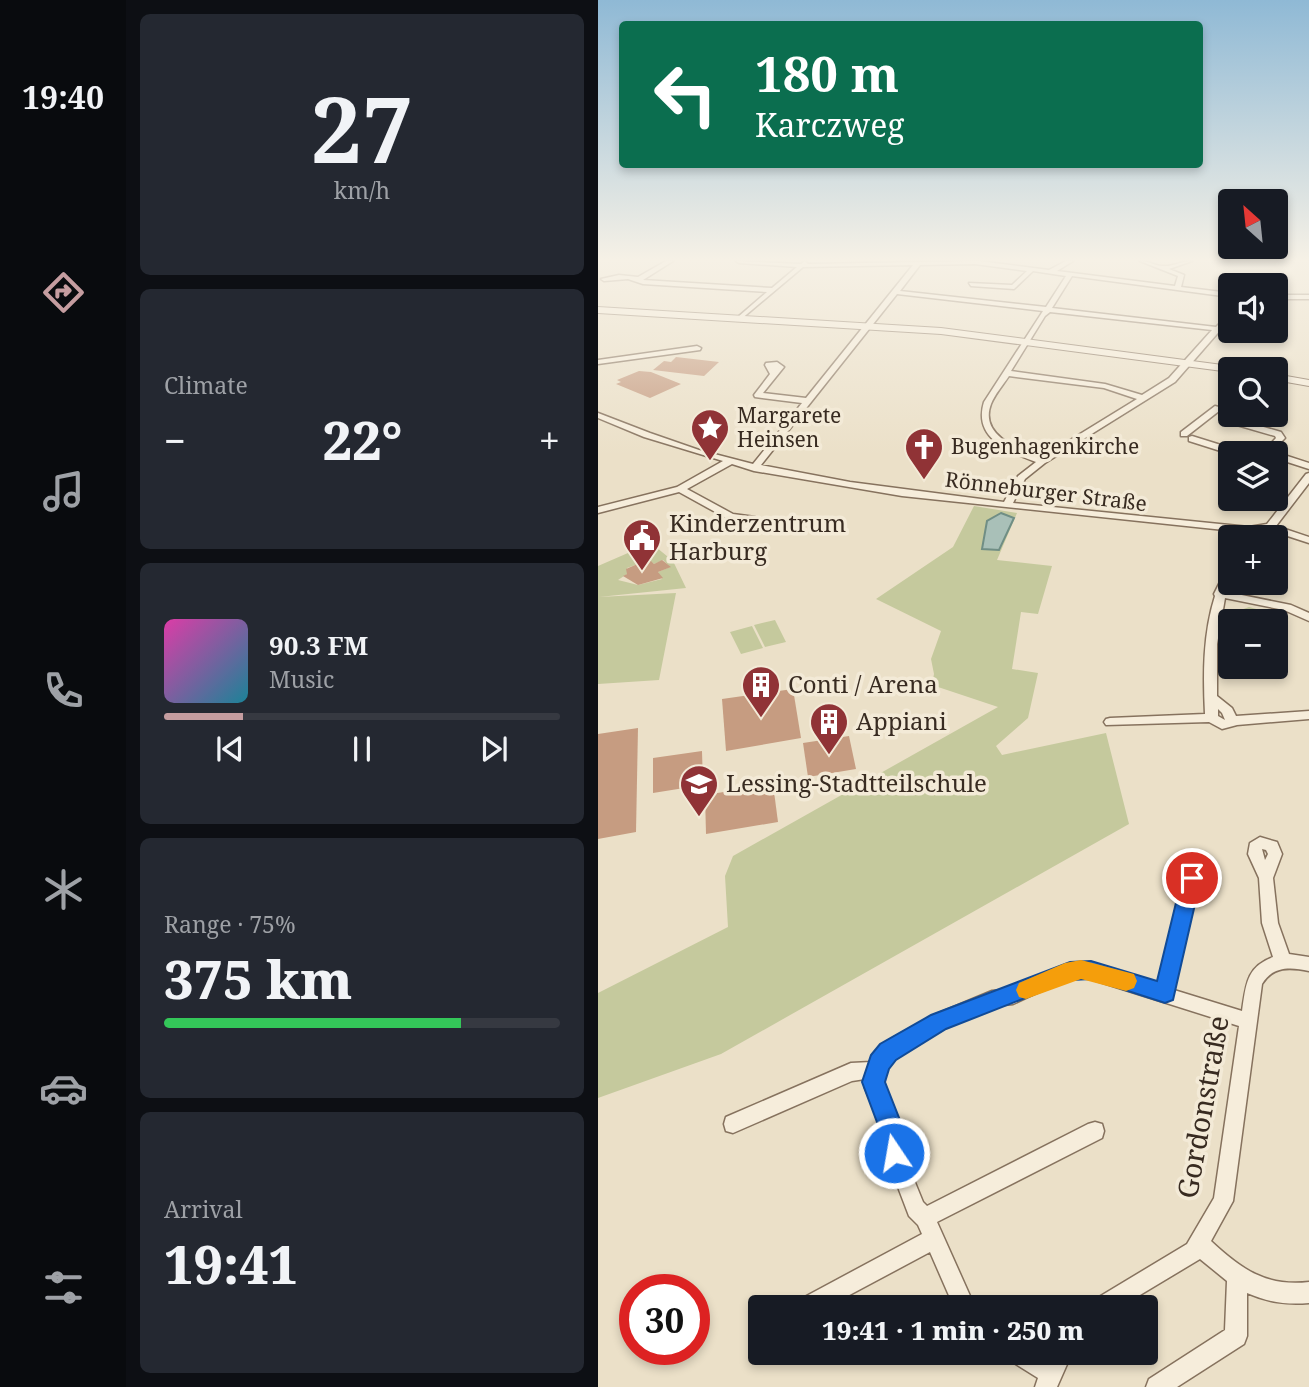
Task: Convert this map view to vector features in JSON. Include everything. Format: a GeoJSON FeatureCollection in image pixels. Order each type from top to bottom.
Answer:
{"type":"FeatureCollection","features":[{"type":"Feature","properties":{"kind":"street"},"geometry":{"type":"LineString","coordinates":[[862,326],[1027,341],[1218,367]]}},
{"type":"Feature","properties":{"kind":"street"},"geometry":{"type":"LineString","coordinates":[[754,468],[866,326]]}},
{"type":"Feature","properties":{"kind":"street"},"geometry":{"type":"LineString","coordinates":[[1037,326],[986,406],[987,426],[1004,445],[1042,461]]}},
{"type":"Feature","properties":{"kind":"street"},"geometry":{"type":"LineString","coordinates":[[1190,326],[1218,328]]}},
{"type":"Feature","properties":{"kind":"street"},"geometry":{"type":"LineString","coordinates":[[1007,505],[1021,478],[1042,461],[1173,380],[1218,328]]}},
{"type":"Feature","properties":{"kind":"street"},"geometry":{"type":"LineString","coordinates":[[598,362],[697,348]]}},
{"type":"Feature","properties":{"kind":"street"},"geometry":{"type":"LineString","coordinates":[[1007,373],[1105,386],[1143,398]]}},
{"type":"Feature","properties":{"kind":"street"},"geometry":{"type":"LineString","coordinates":[[774,374],[758,394],[807,401]]}},
{"type":"Feature","properties":{"kind":"street"},"geometry":{"type":"LineString","coordinates":[[1288,379],[1308,383]]}},
{"type":"Feature","properties":{"kind":"street"},"geometry":{"type":"LineString","coordinates":[[1218,447],[1188,437],[1218,408],[1229,413],[1233,421],[1278,434],[1281,438],[1278,441]]}},
{"type":"Feature","properties":{"kind":"street","name":"Rönneburger Straße"},"geometry":{"type":"LineString","coordinates":[[598,415],[754,468],[1103,518],[1218,530]]}},
{"type":"Feature","properties":{"kind":"street"},"geometry":{"type":"LineString","coordinates":[[1288,459],[1308,466]]}},
{"type":"Feature","properties":{"kind":"street"},"geometry":{"type":"LineString","coordinates":[[598,510],[680,489],[730,461]]}},
{"type":"Feature","properties":{"kind":"street"},"geometry":{"type":"LineString","coordinates":[[1271,525],[1308,476]]}},
{"type":"Feature","properties":{"kind":"street"},"geometry":{"type":"LineString","coordinates":[[680,489],[731,517]]}},
{"type":"Feature","properties":{"kind":"street"},"geometry":{"type":"LineString","coordinates":[[1288,533],[1308,540]]}},
{"type":"Feature","properties":{"kind":"street"},"geometry":{"type":"LineString","coordinates":[[1212,718],[1214,699],[1209,645],[1219,595]]}},
{"type":"Feature","properties":{"kind":"street"},"geometry":{"type":"LineString","coordinates":[[1224,595],[1287,607],[1308,618]]}},
{"type":"Feature","properties":{"kind":"street"},"geometry":{"type":"LineString","coordinates":[[1214,699],[1228,711],[1233,721]]}},
{"type":"Feature","properties":{"kind":"street"},"geometry":{"type":"LineString","coordinates":[[1110,722],[1212,718],[1222,725],[1233,721],[1308,715]]}},
{"type":"Feature","properties":{"kind":"street"},"geometry":{"type":"LineString","coordinates":[[1165,993],[1192,878]]}},
{"type":"Feature","properties":{"kind":"street"},"geometry":{"type":"LineString","coordinates":[[1266,878],[1270,923],[1283,961],[1308,964]]}},
{"type":"Feature","properties":{"kind":"street","name":"Gordonstraße"},"geometry":{"type":"LineString","coordinates":[[1200,1245],[1223,1201],[1247,1020],[1258,974],[1283,961]]}},
{"type":"Feature","properties":{"kind":"street"},"geometry":{"type":"LineString","coordinates":[[959,1295],[925,1218],[916,1209],[894,1153],[893,1133],[874,1088],[876,1070],[896,1046],[938,1022],[992,999],[1013,996],[1070,971],[1091,970],[1247,1020]]}},
{"type":"Feature","properties":{"kind":"street"},"geometry":{"type":"LineString","coordinates":[[733,1124],[851,1072],[876,1070]]}},
{"type":"Feature","properties":{"kind":"street"},"geometry":{"type":"LineString","coordinates":[[925,1218],[1095,1131]]}},
{"type":"Feature","properties":{"kind":"street"},"geometry":{"type":"LineString","coordinates":[[828,1295],[933,1239]]}},
{"type":"Feature","properties":{"kind":"street"},"geometry":{"type":"LineString","coordinates":[[1120,1295],[1200,1245],[1237,1278],[1277,1292],[1308,1292]]}},
{"type":"Feature","properties":{"kind":"street"},"geometry":{"type":"LineString","coordinates":[[1157,1387],[1236,1336],[1237,1278]]}},
{"type":"Feature","properties":{"kind":"street"},"geometry":{"type":"LineString","coordinates":[[1032,1365],[1048,1380]]}},
{"type":"Feature","properties":{"kind":"green space"},"geometry":{"type":"Polygon","coordinates":[[[974,506],[1017,513],[997,560],[1052,566],[1038,614],[1021,612],[1012,669],[1038,673],[1028,718],[996,746],[1002,755],[1106,733],[1129,824],[721,1054],[598,1098],[598,993],[728,927],[725,876],[733,856],[998,707],[932,685],[934,674],[931,659],[941,631],[876,599],[953,547],[974,506]]]}},
{"type":"Feature","properties":{"kind":"green space"},"geometry":{"type":"Polygon","coordinates":[[[651,543],[673,561],[686,588],[599,597],[676,593],[659,680],[598,684],[598,566],[651,543]],[[649,560],[627,568],[627,574],[618,580],[638,585],[662,579],[658,572],[670,567],[663,560],[654,564],[649,560]]]}},
{"type":"Feature","properties":{"kind":"green space"},"geometry":{"type":"Polygon","coordinates":[[[775,620],[786,642],[765,647],[754,625],[775,620]]]}},
{"type":"Feature","properties":{"kind":"green space"},"geometry":{"type":"Polygon","coordinates":[[[752,626],[763,648],[741,654],[730,632],[752,626]]]}},
{"type":"Feature","properties":{"kind":"water"},"geometry":{"type":"Polygon","coordinates":[[[1001,513],[1014,518],[999,550],[982,549],[987,521],[1001,513]]]}},
{"type":"Feature","properties":{"kind":"building"},"geometry":{"type":"Polygon","coordinates":[[[676,357],[719,362],[704,376],[653,370],[664,361],[671,362],[676,357]]]}},
{"type":"Feature","properties":{"kind":"building"},"geometry":{"type":"Polygon","coordinates":[[[639,371],[651,372],[681,384],[650,398],[616,384],[621,382],[617,380],[639,371]]]}},
{"type":"Feature","properties":{"kind":"building","name":"Kinderzentrum Harburg"},"geometry":{"type":"Polygon","coordinates":[[[649,559],[654,564],[662,560],[671,567],[658,572],[663,578],[638,585],[623,576],[627,574],[626,569],[649,559]]]}},
{"type":"Feature","properties":{"kind":"building","name":"Conti / Arena"},"geometry":{"type":"Polygon","coordinates":[[[793,689],[801,738],[726,751],[722,699],[793,689]]]}},
{"type":"Feature","properties":{"kind":"building"},"geometry":{"type":"Polygon","coordinates":[[[638,728],[636,832],[598,839],[598,734],[638,728]]]}},
{"type":"Feature","properties":{"kind":"building","name":"Appiani"},"geometry":{"type":"Polygon","coordinates":[[[849,736],[856,769],[808,777],[803,743],[849,736]]]}},
{"type":"Feature","properties":{"kind":"building"},"geometry":{"type":"Polygon","coordinates":[[[702,751],[703,785],[653,793],[653,758],[702,751]]]}},
{"type":"Feature","properties":{"kind":"building"},"geometry":{"type":"Polygon","coordinates":[[[773,784],[778,822],[706,834],[705,795],[773,784]]]}},
{"type":"Feature","properties":{"kind":"slow traffic"},"geometry":{"type":"LineString","coordinates":[[1026,990],[1065,973],[1081,970],[1091,970],[1126,981]]}},
{"type":"Feature","properties":{"kind":"place","name":"Margarete Heinsen"},"geometry":{"type":"Point","coordinates":[710,462]}},
{"type":"Feature","properties":{"kind":"place","name":"Bugenhagenkirche"},"geometry":{"type":"Point","coordinates":[924,481]}},
{"type":"Feature","properties":{"kind":"place","name":"Kinderzentrum Harburg"},"geometry":{"type":"Point","coordinates":[642,572]}},
{"type":"Feature","properties":{"kind":"place","name":"Conti / Arena"},"geometry":{"type":"Point","coordinates":[761,719]}},
{"type":"Feature","properties":{"kind":"place","name":"Appiani"},"geometry":{"type":"Point","coordinates":[829,756]}},
{"type":"Feature","properties":{"kind":"place","name":"Lessing-Stadtteilschule"},"geometry":{"type":"Point","coordinates":[699,818]}},
{"type":"Feature","properties":{"kind":"route"},"geometry":{"type":"LineString","coordinates":[[894,1153],[893,1133],[874,1088],[874,1077],[879,1063],[888,1052],[938,1022],[992,999],[1013,996],[1070,971],[1091,970],[1165,993],[1192,878]]}}]}
